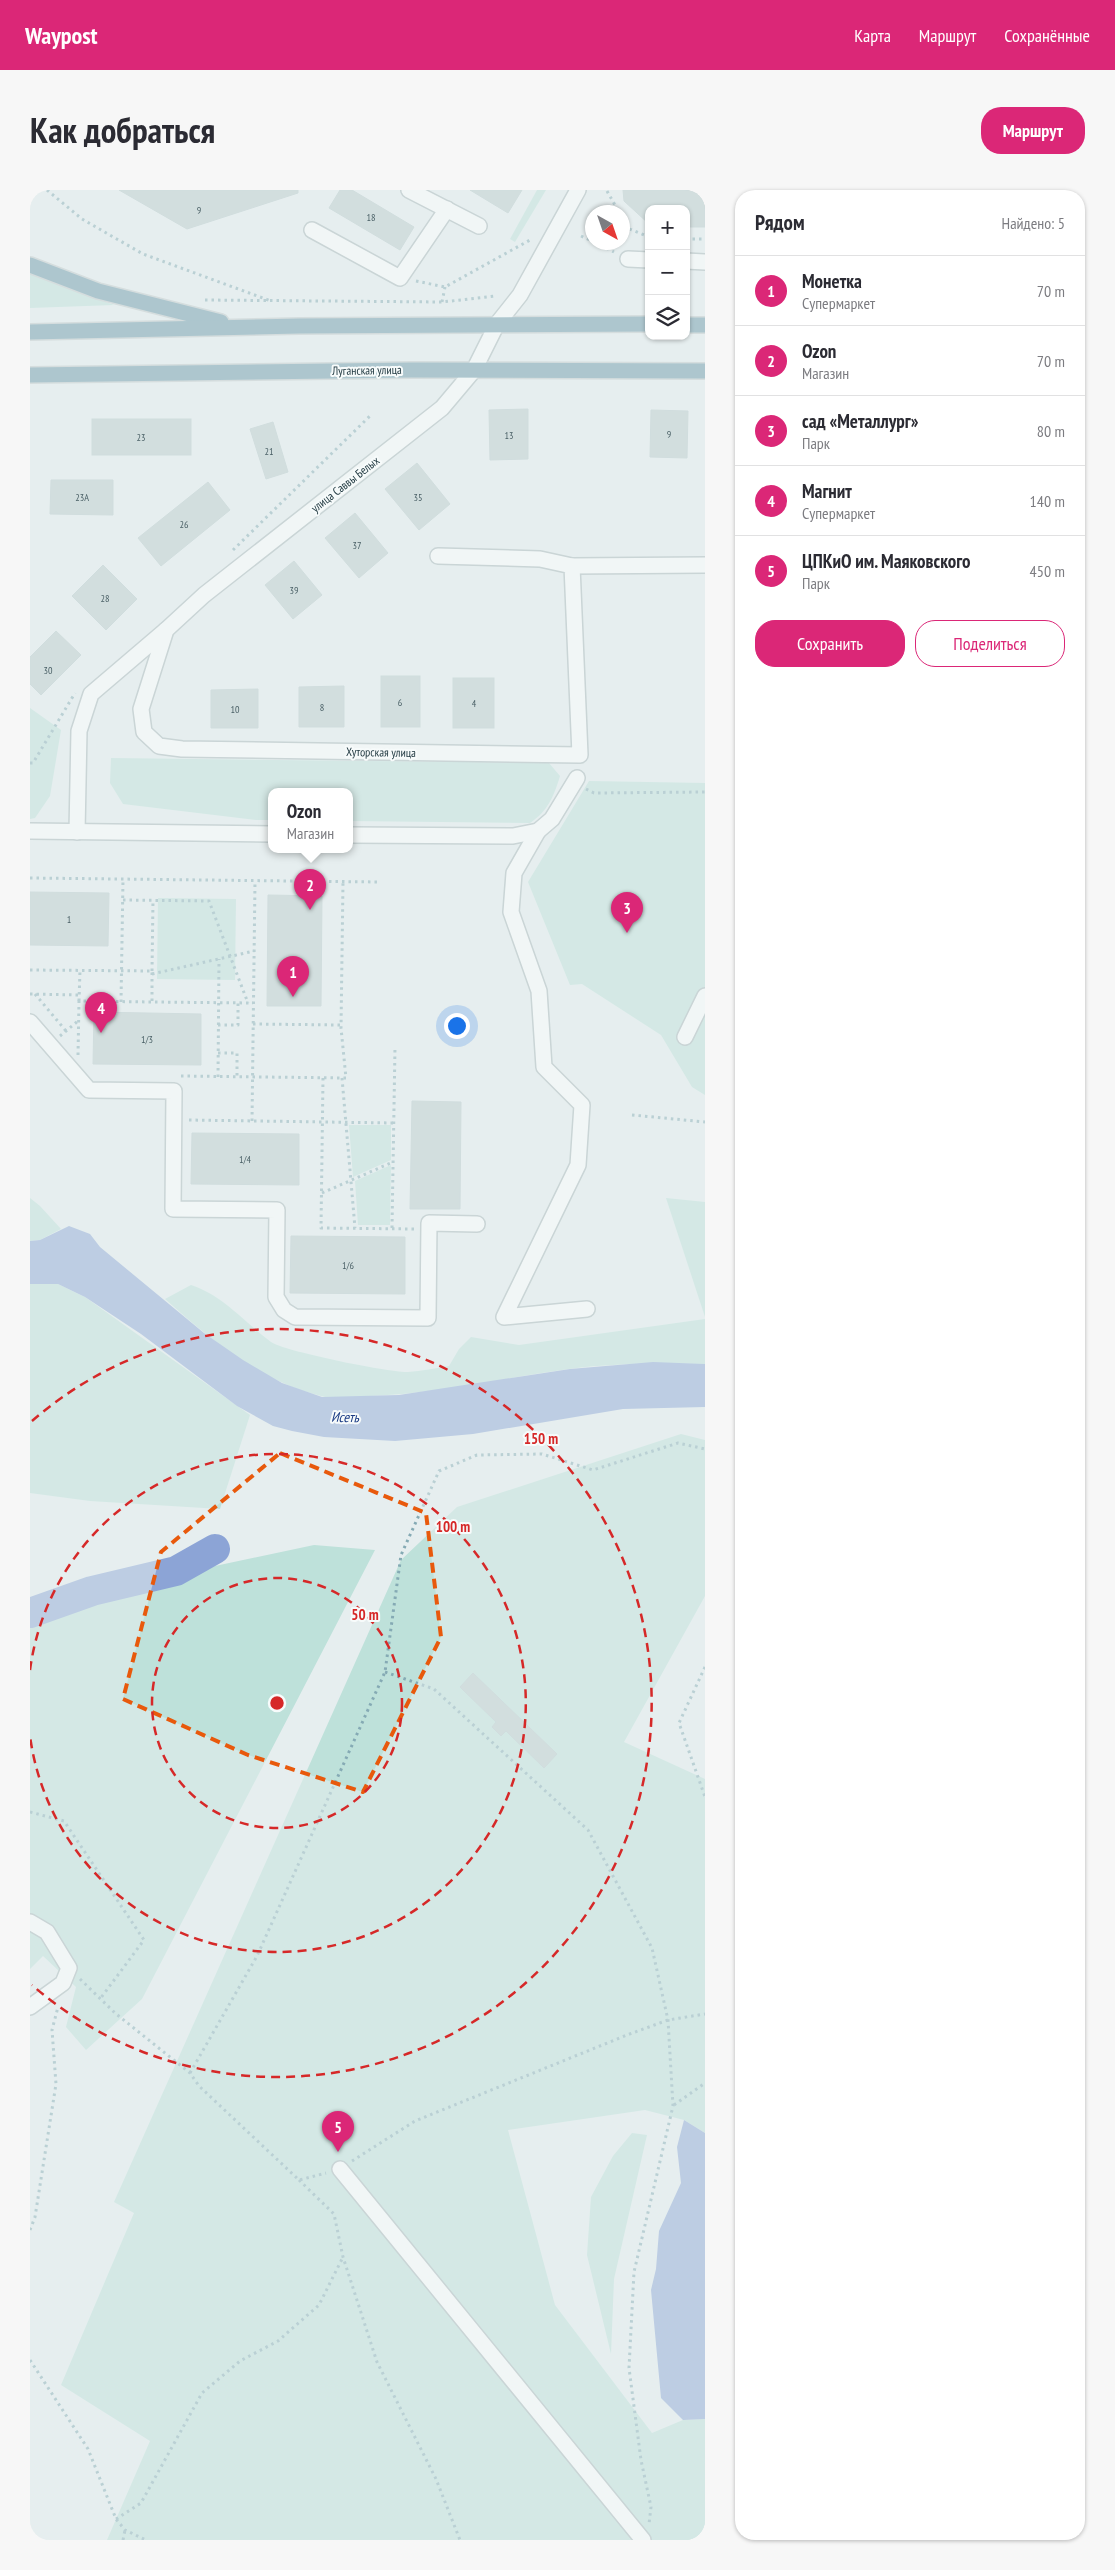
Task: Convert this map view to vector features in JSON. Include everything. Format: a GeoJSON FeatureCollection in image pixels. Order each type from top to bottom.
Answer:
{"type":"FeatureCollection","features":[{"type":"Feature","properties":{"kind":"main road"},"geometry":{"type":"LineString","coordinates":[[30,265],[98,290],[239,327]]}},
{"type":"Feature","properties":{"kind":"main road"},"geometry":{"type":"LineString","coordinates":[[30,332],[239,327],[645,324]]}},
{"type":"Feature","properties":{"kind":"main road"},"geometry":{"type":"LineString","coordinates":[[690,325],[705,325]]}},
{"type":"Feature","properties":{"kind":"main road","name":"Луганская улица"},"geometry":{"type":"LineString","coordinates":[[30,375],[474,370],[705,371]]}},
{"type":"Feature","properties":{"kind":"main road"},"geometry":{"type":"LineString","coordinates":[[30,384],[100,374]]}},
{"type":"Feature","properties":{"kind":"street"},"geometry":{"type":"LineString","coordinates":[[409,190],[480,226]]}},
{"type":"Feature","properties":{"kind":"street","name":"улица Саввы Белых"},"geometry":{"type":"LineString","coordinates":[[182,749],[159,746],[144,732],[141,709],[166,630],[204,595],[442,408],[474,370],[497,324],[520,295],[578,190]]}},
{"type":"Feature","properties":{"kind":"street"},"geometry":{"type":"LineString","coordinates":[[312,230],[400,278],[447,209]]}},
{"type":"Feature","properties":{"kind":"street"},"geometry":{"type":"LineString","coordinates":[[628,259],[645,260]]}},
{"type":"Feature","properties":{"kind":"street"},"geometry":{"type":"LineString","coordinates":[[690,261],[705,262]]}},
{"type":"Feature","properties":{"kind":"street"},"geometry":{"type":"LineString","coordinates":[[438,556],[540,559],[572,566],[705,565]]}},
{"type":"Feature","properties":{"kind":"street","name":"Хуторская улица"},"geometry":{"type":"LineString","coordinates":[[182,749],[580,755],[572,566]]}},
{"type":"Feature","properties":{"kind":"street"},"geometry":{"type":"LineString","coordinates":[[77,832],[79,731],[91,694],[166,630]]}},
{"type":"Feature","properties":{"kind":"street"},"geometry":{"type":"LineString","coordinates":[[577,778],[552,819],[538,831],[514,873],[511,912],[538,991],[544,1067],[582,1105],[578,1165],[504,1317],[587,1309]]}},
{"type":"Feature","properties":{"kind":"street"},"geometry":{"type":"LineString","coordinates":[[30,831],[268,834]]}},
{"type":"Feature","properties":{"kind":"street"},"geometry":{"type":"LineString","coordinates":[[353,835],[513,836],[538,831]]}},
{"type":"Feature","properties":{"kind":"street"},"geometry":{"type":"LineString","coordinates":[[685,1037],[705,996]]}},
{"type":"Feature","properties":{"kind":"street"},"geometry":{"type":"LineString","coordinates":[[30,1022],[89,1090],[174,1091],[173,1209],[277,1210],[276,1297],[284,1310],[295,1317],[428,1318],[429,1223],[478,1224]]}},
{"type":"Feature","properties":{"kind":"street"},"geometry":{"type":"LineString","coordinates":[[30,1922],[47,1932],[69,1968],[63,1983],[30,2007]]}},
{"type":"Feature","properties":{"kind":"street"},"geometry":{"type":"LineString","coordinates":[[340,2169],[646,2536]]}},
{"type":"Feature","properties":{"kind":"path"},"geometry":{"type":"LineString","coordinates":[[47,190],[82,219],[144,254],[272,302]]}},
{"type":"Feature","properties":{"kind":"path"},"geometry":{"type":"LineString","coordinates":[[607,191],[615,205]]}},
{"type":"Feature","properties":{"kind":"path"},"geometry":{"type":"LineString","coordinates":[[630,229],[645,235]]}},
{"type":"Feature","properties":{"kind":"path"},"geometry":{"type":"LineString","coordinates":[[581,236],[585,238]]}},
{"type":"Feature","properties":{"kind":"path"},"geometry":{"type":"LineString","coordinates":[[690,238],[705,239]]}},
{"type":"Feature","properties":{"kind":"path"},"geometry":{"type":"LineString","coordinates":[[400,278],[445,287],[530,240]]}},
{"type":"Feature","properties":{"kind":"path"},"geometry":{"type":"LineString","coordinates":[[610,250],[628,259]]}},
{"type":"Feature","properties":{"kind":"path"},"geometry":{"type":"LineString","coordinates":[[442,302],[445,287]]}},
{"type":"Feature","properties":{"kind":"path"},"geometry":{"type":"LineString","coordinates":[[239,302],[442,302],[496,296]]}},
{"type":"Feature","properties":{"kind":"path"},"geometry":{"type":"LineString","coordinates":[[233,551],[372,414]]}},
{"type":"Feature","properties":{"kind":"path"},"geometry":{"type":"LineString","coordinates":[[577,778],[585,788],[594,793],[705,792]]}},
{"type":"Feature","properties":{"kind":"path"},"geometry":{"type":"LineString","coordinates":[[30,878],[379,882]]}},
{"type":"Feature","properties":{"kind":"path"},"geometry":{"type":"LineString","coordinates":[[121,1002],[123,879]]}},
{"type":"Feature","properties":{"kind":"path"},"geometry":{"type":"LineString","coordinates":[[252,1121],[255,881]]}},
{"type":"Feature","properties":{"kind":"path"},"geometry":{"type":"LineString","coordinates":[[177,1076],[346,1078],[341,1025],[343,882]]}},
{"type":"Feature","properties":{"kind":"path"},"geometry":{"type":"LineString","coordinates":[[123,900],[209,901],[248,1003]]}},
{"type":"Feature","properties":{"kind":"path"},"geometry":{"type":"LineString","coordinates":[[152,1002],[153,900]]}},
{"type":"Feature","properties":{"kind":"path"},"geometry":{"type":"LineString","coordinates":[[30,970],[152,972],[254,951]]}},
{"type":"Feature","properties":{"kind":"path"},"geometry":{"type":"LineString","coordinates":[[218,1076],[219,959]]}},
{"type":"Feature","properties":{"kind":"path"},"geometry":{"type":"LineString","coordinates":[[76,1075],[78,1075],[80,970]]}},
{"type":"Feature","properties":{"kind":"path"},"geometry":{"type":"LineString","coordinates":[[32,994],[79,994]]}},
{"type":"Feature","properties":{"kind":"path"},"geometry":{"type":"LineString","coordinates":[[32,994],[66,1032]]}},
{"type":"Feature","properties":{"kind":"path"},"geometry":{"type":"LineString","coordinates":[[79,1001],[253,1003]]}},
{"type":"Feature","properties":{"kind":"path"},"geometry":{"type":"LineString","coordinates":[[218,1025],[238,1025],[238,1003]]}},
{"type":"Feature","properties":{"kind":"path"},"geometry":{"type":"LineString","coordinates":[[50,1045],[79,1020]]}},
{"type":"Feature","properties":{"kind":"path"},"geometry":{"type":"LineString","coordinates":[[253,1024],[341,1025]]}},
{"type":"Feature","properties":{"kind":"path"},"geometry":{"type":"LineString","coordinates":[[392,1228],[395,1047]]}},
{"type":"Feature","properties":{"kind":"path"},"geometry":{"type":"LineString","coordinates":[[218,1053],[237,1053],[237,1077]]}},
{"type":"Feature","properties":{"kind":"path"},"geometry":{"type":"LineString","coordinates":[[323,1078],[321,1228],[429,1229]]}},
{"type":"Feature","properties":{"kind":"path"},"geometry":{"type":"LineString","coordinates":[[342,1078],[355,1228]]}},
{"type":"Feature","properties":{"kind":"path"},"geometry":{"type":"LineString","coordinates":[[632,1115],[705,1122]]}},
{"type":"Feature","properties":{"kind":"path"},"geometry":{"type":"LineString","coordinates":[[174,1120],[394,1123]]}},
{"type":"Feature","properties":{"kind":"path"},"geometry":{"type":"LineString","coordinates":[[322,1193],[393,1162]]}},
{"type":"Feature","properties":{"kind":"path"},"geometry":{"type":"LineString","coordinates":[[190,2072],[257,1956],[385,1672],[401,1555],[439,1471],[477,1455],[542,1454],[592,1470],[678,1443],[705,1449]]}},
{"type":"Feature","properties":{"kind":"path"},"geometry":{"type":"LineString","coordinates":[[705,1667],[679,1723],[705,1797]]}},
{"type":"Feature","properties":{"kind":"path"},"geometry":{"type":"LineString","coordinates":[[385,1672],[434,1689],[588,1830],[652,1948],[668,2020],[673,2106],[634,2282],[629,2368],[642,2460],[651,2507],[646,2536]]}},
{"type":"Feature","properties":{"kind":"path"},"geometry":{"type":"LineString","coordinates":[[30,1812],[64,1821],[144,1940],[100,1999]]}},
{"type":"Feature","properties":{"kind":"path"},"geometry":{"type":"LineString","coordinates":[[69,1968],[115,2014],[190,2072],[199,2086],[334,2214],[343,2257],[376,2362],[436,2479],[460,2540]]}},
{"type":"Feature","properties":{"kind":"path"},"geometry":{"type":"LineString","coordinates":[[30,2230],[35,2217],[56,2084],[52,2030],[63,1983]]}},
{"type":"Feature","properties":{"kind":"path"},"geometry":{"type":"LineString","coordinates":[[299,2180],[340,2169],[415,2121],[668,2020],[705,2014]]}},
{"type":"Feature","properties":{"kind":"path"},"geometry":{"type":"LineString","coordinates":[[673,2106],[705,2082]]}},
{"type":"Feature","properties":{"kind":"path"},"geometry":{"type":"LineString","coordinates":[[116,2519],[141,2503],[202,2393],[240,2361],[278,2341],[319,2305],[343,2257]]}},
{"type":"Feature","properties":{"kind":"path"},"geometry":{"type":"LineString","coordinates":[[30,2360],[88,2449],[116,2519],[125,2530],[146,2540]]}},
{"type":"Feature","properties":{"kind":"path"},"geometry":{"type":"LineString","coordinates":[[123,2540],[125,2530]]}},
{"type":"Feature","properties":{"kind":"highlighted area"},"geometry":{"type":"Polygon","coordinates":[[[280,1453],[426,1513],[441,1637],[363,1792],[248,1755],[123,1699],[161,1552],[280,1453]]]}},
{"type":"Feature","properties":{"kind":"green space"},"geometry":{"type":"Polygon","coordinates":[[[537,190],[546,190],[515,242],[510,239],[537,190]]]}},
{"type":"Feature","properties":{"kind":"green space"},"geometry":{"type":"Polygon","coordinates":[[[30,274],[114,305],[30,308],[30,274]]]}},
{"type":"Feature","properties":{"kind":"green space"},"geometry":{"type":"Polygon","coordinates":[[[30,708],[61,730],[50,796],[35,818],[30,819],[30,708]]]}},
{"type":"Feature","properties":{"kind":"green space"},"geometry":{"type":"Polygon","coordinates":[[[111,758],[549,763],[560,776],[550,803],[530,823],[353,821],[353,788],[268,788],[268,820],[256,820],[123,804],[110,783],[111,758]]]}},
{"type":"Feature","properties":{"kind":"green space"},"geometry":{"type":"Polygon","coordinates":[[[589,781],[705,783],[705,1095],[692,1087],[661,1035],[582,984],[570,985],[528,882],[589,781]]]}},
{"type":"Feature","properties":{"kind":"green space"},"geometry":{"type":"Polygon","coordinates":[[[158,898],[236,899],[235,980],[157,979],[158,898]]]}},
{"type":"Feature","properties":{"kind":"green space"},"geometry":{"type":"Polygon","coordinates":[[[349,1125],[391,1125],[391,1160],[353,1177],[349,1125]]]}},
{"type":"Feature","properties":{"kind":"green space"},"geometry":{"type":"Polygon","coordinates":[[[391,1165],[390,1225],[358,1225],[355,1181],[391,1165]]]}},
{"type":"Feature","properties":{"kind":"green space"},"geometry":{"type":"Polygon","coordinates":[[[30,1198],[61,1229],[40,1240],[30,1241],[30,1198]]]}},
{"type":"Feature","properties":{"kind":"green space"},"geometry":{"type":"Polygon","coordinates":[[[666,1198],[705,1202],[705,1317],[666,1198]]]}},
{"type":"Feature","properties":{"kind":"green space"},"geometry":{"type":"Polygon","coordinates":[[[30,1284],[58,1284],[85,1297],[250,1415],[220,1509],[90,1501],[30,1493],[30,1284]]]}},
{"type":"Feature","properties":{"kind":"green space"},"geometry":{"type":"Polygon","coordinates":[[[191,1285],[214,1296],[271,1342],[280,1346],[315,1356],[381,1369],[408,1372],[449,1366],[459,1349],[471,1337],[519,1345],[705,1319],[705,1364],[637,1364],[586,1367],[420,1392],[333,1398],[299,1389],[257,1370],[218,1344],[165,1299],[191,1285]]]}},
{"type":"Feature","properties":{"kind":"green space"},"geometry":{"type":"Polygon","coordinates":[[[681,1434],[705,1440],[705,1596],[624,1742],[705,1779],[705,2133],[684,2120],[645,2110],[508,2130],[555,2305],[652,2433],[683,2420],[705,2419],[705,2540],[107,2540],[150,2441],[61,2385],[134,2213],[114,2202],[401,1560],[457,1507],[681,1434]]]}},
{"type":"Feature","properties":{"kind":"green space"},"geometry":{"type":"Polygon","coordinates":[[[314,1545],[375,1550],[142,1999],[86,2050],[66,2027],[76,1987],[43,1956],[30,1969],[30,1609],[104,1595],[150,1591],[215,1566],[314,1545]]]}},
{"type":"Feature","properties":{"kind":"green space"},"geometry":{"type":"Polygon","coordinates":[[[632,2133],[647,2135],[614,2279],[611,2354],[587,2255],[591,2197],[613,2156],[632,2133]]]}},
{"type":"Feature","properties":{"kind":"water","name":"Исеть"},"geometry":{"type":"Polygon","coordinates":[[[69,1226],[90,1234],[100,1247],[204,1333],[243,1360],[282,1383],[322,1397],[399,1395],[570,1369],[653,1362],[705,1364],[705,1407],[623,1409],[473,1434],[395,1441],[324,1437],[273,1426],[237,1406],[141,1334],[85,1297],[58,1284],[30,1284],[30,1241],[40,1240],[69,1226]]]}},
{"type":"Feature","properties":{"kind":"water"},"geometry":{"type":"Polygon","coordinates":[[[684,2120],[705,2133],[705,2419],[683,2420],[661,2398],[651,2290],[656,2269],[659,2231],[681,2183],[677,2147],[684,2120]]]}},
{"type":"Feature","properties":{"kind":"building"},"geometry":{"type":"Polygon","coordinates":[[[119,190],[298,190],[298,193],[187,229],[119,190]]]}},
{"type":"Feature","properties":{"kind":"building"},"geometry":{"type":"Polygon","coordinates":[[[340,190],[352,190],[414,227],[400,250],[329,208],[340,190]]]}},
{"type":"Feature","properties":{"kind":"building"},"geometry":{"type":"Polygon","coordinates":[[[470,190],[522,190],[508,213],[470,190]]]}},
{"type":"Feature","properties":{"kind":"building"},"geometry":{"type":"Polygon","coordinates":[[[623,190],[705,190],[705,227],[690,227],[690,205],[645,205],[645,220],[624,201],[623,190]]]}},
{"type":"Feature","properties":{"kind":"building"},"geometry":{"type":"Polygon","coordinates":[[[528,409],[528,459],[490,460],[489,410],[528,409]]]}},
{"type":"Feature","properties":{"kind":"building"},"geometry":{"type":"Polygon","coordinates":[[[651,410],[688,411],[687,458],[650,457],[651,410]]]}},
{"type":"Feature","properties":{"kind":"building"},"geometry":{"type":"Polygon","coordinates":[[[92,419],[191,419],[191,455],[92,455],[92,419]]]}},
{"type":"Feature","properties":{"kind":"building"},"geometry":{"type":"Polygon","coordinates":[[[273,422],[288,472],[266,479],[250,429],[273,422]]]}},
{"type":"Feature","properties":{"kind":"building"},"geometry":{"type":"Polygon","coordinates":[[[417,463],[450,504],[419,530],[385,489],[417,463]]]}},
{"type":"Feature","properties":{"kind":"building"},"geometry":{"type":"Polygon","coordinates":[[[51,480],[113,480],[113,515],[50,514],[51,480]]]}},
{"type":"Feature","properties":{"kind":"building"},"geometry":{"type":"Polygon","coordinates":[[[208,482],[230,510],[161,566],[138,538],[208,482]]]}},
{"type":"Feature","properties":{"kind":"building"},"geometry":{"type":"Polygon","coordinates":[[[355,513],[388,553],[359,578],[325,538],[355,513]]]}},
{"type":"Feature","properties":{"kind":"building"},"geometry":{"type":"Polygon","coordinates":[[[294,561],[322,595],[293,619],[265,585],[294,561]]]}},
{"type":"Feature","properties":{"kind":"building"},"geometry":{"type":"Polygon","coordinates":[[[103,565],[137,599],[106,630],[72,596],[103,565]]]}},
{"type":"Feature","properties":{"kind":"building"},"geometry":{"type":"Polygon","coordinates":[[[56,631],[81,655],[41,695],[30,684],[30,657],[56,631]]]}},
{"type":"Feature","properties":{"kind":"building"},"geometry":{"type":"Polygon","coordinates":[[[381,676],[420,676],[420,727],[381,727],[381,676]]]}},
{"type":"Feature","properties":{"kind":"building"},"geometry":{"type":"Polygon","coordinates":[[[453,678],[494,678],[494,728],[453,728],[453,678]]]}},
{"type":"Feature","properties":{"kind":"building"},"geometry":{"type":"Polygon","coordinates":[[[344,686],[344,727],[299,727],[299,687],[344,686]]]}},
{"type":"Feature","properties":{"kind":"building"},"geometry":{"type":"Polygon","coordinates":[[[258,689],[258,728],[211,728],[211,690],[258,689]]]}},
{"type":"Feature","properties":{"kind":"building"},"geometry":{"type":"Polygon","coordinates":[[[30,892],[109,893],[108,946],[30,945],[30,892]]]}},
{"type":"Feature","properties":{"kind":"building"},"geometry":{"type":"Polygon","coordinates":[[[268,895],[322,896],[321,1006],[267,1006],[268,895]]]}},
{"type":"Feature","properties":{"kind":"building"},"geometry":{"type":"Polygon","coordinates":[[[94,1012],[201,1014],[201,1065],[93,1064],[94,1012]]]}},
{"type":"Feature","properties":{"kind":"building"},"geometry":{"type":"Polygon","coordinates":[[[412,1101],[461,1102],[460,1209],[410,1209],[412,1101]]]}},
{"type":"Feature","properties":{"kind":"building"},"geometry":{"type":"Polygon","coordinates":[[[192,1133],[299,1134],[299,1185],[191,1184],[192,1133]]]}},
{"type":"Feature","properties":{"kind":"building"},"geometry":{"type":"Polygon","coordinates":[[[291,1236],[405,1237],[405,1294],[290,1293],[291,1236]]]}},
{"type":"Feature","properties":{"kind":"building"},"geometry":{"type":"Polygon","coordinates":[[[473,1673],[557,1754],[544,1768],[506,1731],[501,1736],[492,1727],[496,1722],[460,1687],[473,1673]]]}},
{"type":"Feature","properties":{"kind":"waterway"},"geometry":{"type":"LineString","coordinates":[[30,1613],[92,1591],[176,1571],[215,1549]]}},
{"type":"Feature","properties":{"kind":"place","name":"Ozon"},"geometry":{"type":"Point","coordinates":[310,910]}},
{"type":"Feature","properties":{"kind":"place","name":"сад «Металлург»"},"geometry":{"type":"Point","coordinates":[627,933]}},
{"type":"Feature","properties":{"kind":"place","name":"Монетка"},"geometry":{"type":"Point","coordinates":[293,997]}},
{"type":"Feature","properties":{"kind":"place","name":"Магнит"},"geometry":{"type":"Point","coordinates":[101,1033]}},
{"type":"Feature","properties":{"kind":"place","name":"ЦПКиО им. Маяковского"},"geometry":{"type":"Point","coordinates":[338,2152]}}]}
